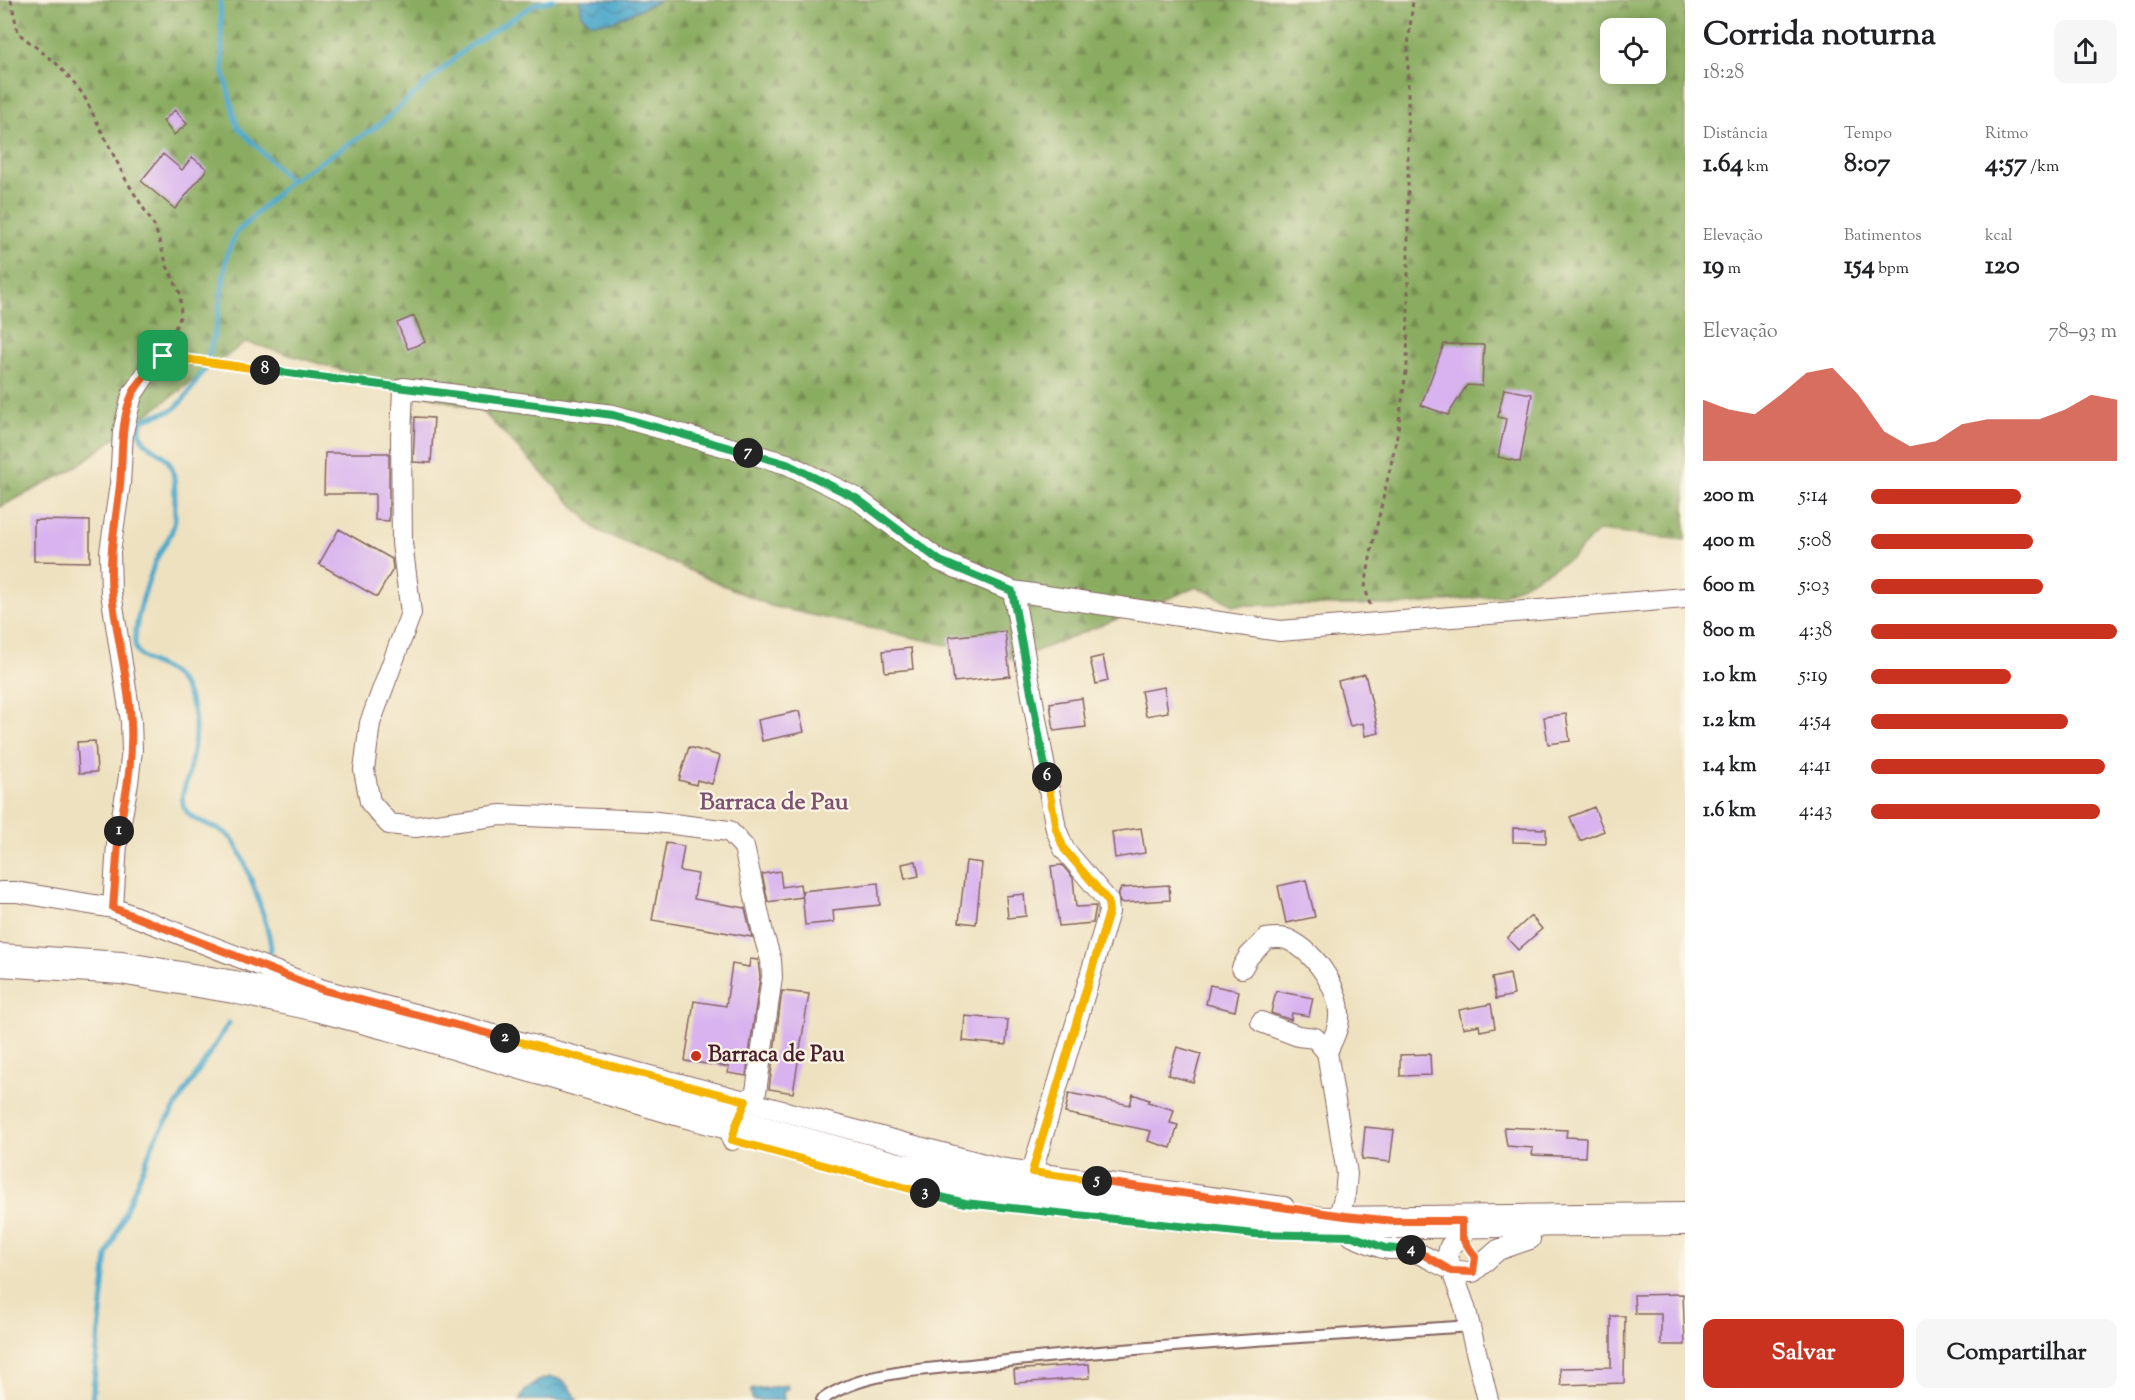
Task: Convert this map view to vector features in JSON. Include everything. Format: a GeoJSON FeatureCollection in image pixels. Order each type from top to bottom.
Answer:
{"type":"FeatureCollection","features":[{"type":"Feature","properties":{"kind":"main road"},"geometry":{"type":"LineString","coordinates":[[0,960],[121,968],[223,985],[317,1005],[738,1122],[894,1168],[1054,1199],[1202,1216],[1325,1223],[1394,1221],[1530,1239],[1685,1236]]}},
{"type":"Feature","properties":{"kind":"main road"},"geometry":{"type":"LineString","coordinates":[[0,976],[147,988],[738,1122],[965,1203],[1255,1234],[1346,1226],[1405,1234],[1462,1229],[1685,1219]]}},
{"type":"Feature","properties":{"kind":"street"},"geometry":{"type":"LineString","coordinates":[[113,908],[117,843],[132,750],[131,721],[111,592],[110,552],[120,484],[123,432],[132,395],[148,371],[163,356]]}},
{"type":"Feature","properties":{"kind":"street"},"geometry":{"type":"LineString","coordinates":[[738,1122],[756,1092],[772,977],[771,960],[744,847],[729,831],[649,821],[501,815],[415,828],[389,824],[370,802],[364,770],[370,723],[411,613],[402,543],[401,437],[404,388],[613,415],[787,464],[856,498],[940,561],[1012,591],[1280,631],[1685,598]]}},
{"type":"Feature","properties":{"kind":"street"},"geometry":{"type":"LineString","coordinates":[[1012,591],[1056,829],[1064,849],[1108,901],[1109,912],[1032,1172]]}},
{"type":"Feature","properties":{"kind":"street"},"geometry":{"type":"LineString","coordinates":[[0,892],[16,892],[113,908],[323,990],[738,1122],[999,1168],[1150,1188],[1346,1226],[1394,1221]]}},
{"type":"Feature","properties":{"kind":"street"},"geometry":{"type":"LineString","coordinates":[[1242,968],[1249,956],[1266,939],[1276,938],[1288,939],[1318,964],[1332,986],[1338,1008],[1339,1024],[1327,1052]]}},
{"type":"Feature","properties":{"kind":"street"},"geometry":{"type":"LineString","coordinates":[[0,950],[75,964]]}},
{"type":"Feature","properties":{"kind":"street"},"geometry":{"type":"LineString","coordinates":[[1261,1022],[1298,1036],[1315,1038],[1327,1052],[1347,1173],[1346,1226]]}},
{"type":"Feature","properties":{"kind":"street"},"geometry":{"type":"LineString","coordinates":[[1346,1226],[1385,1248],[1405,1249],[1424,1255],[1451,1271],[1473,1272],[1498,1250],[1530,1239]]}},
{"type":"Feature","properties":{"kind":"street"},"geometry":{"type":"LineString","coordinates":[[1465,1307],[1475,1257],[1462,1229],[1450,1246],[1447,1257],[1465,1307],[1488,1400]]}},
{"type":"Feature","properties":{"kind":"lane"},"geometry":{"type":"LineString","coordinates":[[822,1400],[853,1384],[892,1374],[1062,1354],[1470,1326]]}},
{"type":"Feature","properties":{"kind":"path"},"geometry":{"type":"LineString","coordinates":[[11,0],[18,33],[57,64],[83,94],[126,180],[155,228],[167,266],[180,293],[181,315],[163,356],[404,388]]}},
{"type":"Feature","properties":{"kind":"path"},"geometry":{"type":"LineString","coordinates":[[1374,624],[1365,587],[1396,442],[1407,365],[1407,47],[1413,0]]}},
{"type":"Feature","properties":{"kind":"green space"},"geometry":{"type":"Polygon","coordinates":[[[0,0],[580,0],[582,15],[592,23],[611,22],[661,0],[1685,0],[1685,540],[1598,531],[1572,558],[1504,595],[1405,605],[1234,605],[1197,587],[1014,660],[771,606],[597,530],[483,412],[246,342],[70,471],[0,507],[0,0]]]}},
{"type":"Feature","properties":{"kind":"water"},"geometry":{"type":"Polygon","coordinates":[[[580,0],[661,0],[611,22],[592,23],[582,15],[580,0]]]}},
{"type":"Feature","properties":{"kind":"water"},"geometry":{"type":"Polygon","coordinates":[[[551,1377],[567,1384],[577,1400],[520,1400],[532,1385],[551,1377]]]}},
{"type":"Feature","properties":{"kind":"water"},"geometry":{"type":"Polygon","coordinates":[[[787,1385],[788,1388],[783,1392],[784,1400],[752,1400],[751,1390],[787,1385]]]}},
{"type":"Feature","properties":{"kind":"building"},"geometry":{"type":"Polygon","coordinates":[[[175,110],[187,124],[174,135],[163,121],[175,110]]]}},
{"type":"Feature","properties":{"kind":"building"},"geometry":{"type":"Polygon","coordinates":[[[163,154],[182,170],[192,157],[207,169],[175,209],[141,181],[163,154]]]}},
{"type":"Feature","properties":{"kind":"building"},"geometry":{"type":"Polygon","coordinates":[[[414,316],[425,342],[408,349],[397,323],[414,316]]]}},
{"type":"Feature","properties":{"kind":"building"},"geometry":{"type":"Polygon","coordinates":[[[1444,344],[1484,345],[1482,386],[1467,385],[1448,415],[1421,405],[1444,344]]]}},
{"type":"Feature","properties":{"kind":"building"},"geometry":{"type":"Polygon","coordinates":[[[1504,389],[1532,394],[1520,462],[1498,457],[1506,419],[1498,417],[1504,389]]]}},
{"type":"Feature","properties":{"kind":"building"},"geometry":{"type":"Polygon","coordinates":[[[415,417],[434,418],[431,463],[413,462],[415,417]]]}},
{"type":"Feature","properties":{"kind":"building"},"geometry":{"type":"Polygon","coordinates":[[[325,453],[389,453],[389,521],[375,520],[375,494],[324,494],[325,453]]]}},
{"type":"Feature","properties":{"kind":"building"},"geometry":{"type":"Polygon","coordinates":[[[34,520],[90,521],[90,562],[34,561],[34,520]]]}},
{"type":"Feature","properties":{"kind":"building"},"geometry":{"type":"Polygon","coordinates":[[[339,529],[392,559],[393,569],[377,597],[319,564],[339,529]]]}},
{"type":"Feature","properties":{"kind":"building"},"geometry":{"type":"Polygon","coordinates":[[[1005,631],[1010,676],[954,682],[949,637],[1005,631]]]}},
{"type":"Feature","properties":{"kind":"building"},"geometry":{"type":"Polygon","coordinates":[[[911,648],[913,669],[885,672],[883,651],[911,648]]]}},
{"type":"Feature","properties":{"kind":"building"},"geometry":{"type":"Polygon","coordinates":[[[1103,656],[1108,681],[1096,684],[1090,659],[1103,656]]]}},
{"type":"Feature","properties":{"kind":"building"},"geometry":{"type":"Polygon","coordinates":[[[1365,674],[1379,733],[1365,736],[1363,723],[1350,726],[1338,681],[1365,674]]]}},
{"type":"Feature","properties":{"kind":"building"},"geometry":{"type":"Polygon","coordinates":[[[1164,687],[1168,712],[1146,716],[1141,691],[1164,687]]]}},
{"type":"Feature","properties":{"kind":"building"},"geometry":{"type":"Polygon","coordinates":[[[1082,698],[1086,727],[1054,731],[1050,703],[1082,698]]]}},
{"type":"Feature","properties":{"kind":"building"},"geometry":{"type":"Polygon","coordinates":[[[799,711],[804,732],[762,741],[758,720],[799,711]]]}},
{"type":"Feature","properties":{"kind":"building"},"geometry":{"type":"Polygon","coordinates":[[[1566,714],[1570,741],[1548,744],[1544,717],[1566,714]]]}},
{"type":"Feature","properties":{"kind":"building"},"geometry":{"type":"Polygon","coordinates":[[[95,741],[97,772],[79,773],[77,742],[95,741]]]}},
{"type":"Feature","properties":{"kind":"building"},"geometry":{"type":"Polygon","coordinates":[[[689,747],[720,756],[712,784],[697,780],[696,785],[679,780],[689,747]]]}},
{"type":"Feature","properties":{"kind":"building"},"geometry":{"type":"Polygon","coordinates":[[[1594,807],[1604,831],[1580,841],[1570,817],[1594,807]]]}},
{"type":"Feature","properties":{"kind":"building"},"geometry":{"type":"Polygon","coordinates":[[[1141,828],[1145,853],[1115,858],[1112,832],[1141,828]]]}},
{"type":"Feature","properties":{"kind":"building"},"geometry":{"type":"Polygon","coordinates":[[[1513,828],[1546,829],[1546,843],[1513,842],[1513,828]]]}},
{"type":"Feature","properties":{"kind":"building"},"geometry":{"type":"Polygon","coordinates":[[[666,843],[684,846],[680,871],[698,874],[694,899],[745,908],[752,937],[652,920],[666,843]]]}},
{"type":"Feature","properties":{"kind":"building"},"geometry":{"type":"Polygon","coordinates":[[[916,861],[919,876],[905,879],[902,864],[916,861]]]}},
{"type":"Feature","properties":{"kind":"building"},"geometry":{"type":"Polygon","coordinates":[[[966,861],[982,863],[976,924],[959,922],[966,861]]]}},
{"type":"Feature","properties":{"kind":"building"},"geometry":{"type":"Polygon","coordinates":[[[1062,865],[1073,878],[1076,907],[1096,906],[1093,923],[1059,926],[1051,866],[1062,865]]]}},
{"type":"Feature","properties":{"kind":"building"},"geometry":{"type":"Polygon","coordinates":[[[780,871],[782,887],[800,884],[802,897],[768,902],[762,874],[780,871]]]}},
{"type":"Feature","properties":{"kind":"building"},"geometry":{"type":"Polygon","coordinates":[[[1306,880],[1315,917],[1286,923],[1278,886],[1306,880]]]}},
{"type":"Feature","properties":{"kind":"building"},"geometry":{"type":"Polygon","coordinates":[[[878,883],[880,905],[833,910],[834,922],[805,925],[802,891],[878,883]]]}},
{"type":"Feature","properties":{"kind":"building"},"geometry":{"type":"Polygon","coordinates":[[[1169,885],[1170,900],[1120,903],[1118,896],[1121,888],[1169,885]]]}},
{"type":"Feature","properties":{"kind":"building"},"geometry":{"type":"Polygon","coordinates":[[[1024,894],[1026,916],[1008,918],[1006,896],[1024,894]]]}},
{"type":"Feature","properties":{"kind":"building"},"geometry":{"type":"Polygon","coordinates":[[[1531,916],[1542,929],[1518,950],[1507,938],[1531,916]]]}},
{"type":"Feature","properties":{"kind":"building"},"geometry":{"type":"Polygon","coordinates":[[[750,959],[758,960],[760,977],[746,1076],[728,1073],[729,1067],[685,1061],[694,1001],[726,1006],[732,964],[749,967],[750,959]]]}},
{"type":"Feature","properties":{"kind":"building"},"geometry":{"type":"Polygon","coordinates":[[[1510,974],[1514,995],[1496,999],[1492,978],[1510,974]]]}},
{"type":"Feature","properties":{"kind":"building"},"geometry":{"type":"Polygon","coordinates":[[[1210,985],[1239,991],[1235,1011],[1206,1004],[1210,985]]]}},
{"type":"Feature","properties":{"kind":"building"},"geometry":{"type":"Polygon","coordinates":[[[782,991],[809,994],[793,1093],[769,1089],[782,991]]]}},
{"type":"Feature","properties":{"kind":"building"},"geometry":{"type":"Polygon","coordinates":[[[1276,991],[1313,998],[1309,1016],[1292,1013],[1291,1020],[1271,1013],[1276,991]]]}},
{"type":"Feature","properties":{"kind":"building"},"geometry":{"type":"Polygon","coordinates":[[[1491,1004],[1495,1028],[1480,1031],[1479,1025],[1463,1028],[1459,1010],[1491,1004]]]}},
{"type":"Feature","properties":{"kind":"building"},"geometry":{"type":"Polygon","coordinates":[[[965,1016],[1008,1020],[1006,1045],[963,1041],[965,1016]]]}},
{"type":"Feature","properties":{"kind":"building"},"geometry":{"type":"Polygon","coordinates":[[[1177,1047],[1201,1054],[1193,1082],[1168,1075],[1177,1047]]]}},
{"type":"Feature","properties":{"kind":"building"},"geometry":{"type":"Polygon","coordinates":[[[1430,1054],[1431,1075],[1400,1076],[1400,1055],[1430,1054]]]}},
{"type":"Feature","properties":{"kind":"building"},"geometry":{"type":"Polygon","coordinates":[[[1069,1093],[1130,1105],[1133,1094],[1149,1100],[1148,1102],[1174,1110],[1170,1123],[1178,1125],[1171,1148],[1148,1141],[1151,1131],[1065,1113],[1069,1093]]]}},
{"type":"Feature","properties":{"kind":"building"},"geometry":{"type":"Polygon","coordinates":[[[1365,1127],[1394,1130],[1390,1162],[1362,1159],[1365,1127]]]}},
{"type":"Feature","properties":{"kind":"building"},"geometry":{"type":"Polygon","coordinates":[[[1504,1127],[1567,1130],[1566,1137],[1586,1138],[1585,1157],[1532,1155],[1533,1148],[1507,1146],[1504,1127]]]}},
{"type":"Feature","properties":{"kind":"building"},"geometry":{"type":"Polygon","coordinates":[[[1683,1294],[1685,1345],[1661,1345],[1661,1314],[1635,1314],[1634,1295],[1683,1294]]]}},
{"type":"Feature","properties":{"kind":"building"},"geometry":{"type":"Polygon","coordinates":[[[1611,1316],[1625,1316],[1624,1383],[1561,1385],[1560,1368],[1611,1367],[1611,1316]]]}},
{"type":"Feature","properties":{"kind":"building"},"geometry":{"type":"Polygon","coordinates":[[[1089,1364],[1090,1378],[1015,1383],[1014,1370],[1089,1364]]]}},
{"type":"Feature","properties":{"kind":"waterway"},"geometry":{"type":"LineString","coordinates":[[220,0],[223,70],[237,126],[290,181]]}},
{"type":"Feature","properties":{"kind":"waterway"},"geometry":{"type":"LineString","coordinates":[[268,959],[271,950],[267,927],[250,876],[237,847],[227,834],[200,822],[184,807],[183,794],[191,765],[195,732],[193,709],[188,696],[176,677],[144,658],[136,648],[137,621],[145,593],[157,559],[173,529],[175,516],[175,484],[171,466],[162,455],[145,443],[140,431],[141,422],[173,410],[184,399],[205,369],[217,323],[227,254],[236,233],[290,181],[379,125],[468,47],[535,4],[553,0]]}},
{"type":"Feature","properties":{"kind":"waterway"},"geometry":{"type":"LineString","coordinates":[[92,1400],[107,1256],[155,1139],[229,1023]]}},
{"type":"Feature","properties":{"kind":"place","name":"Barraca de Pau"},"geometry":{"type":"Point","coordinates":[696,1056]}},
{"type":"Feature","properties":{"kind":"district","name":"Barraca de Pau"},"geometry":{"type":"Point","coordinates":[774,803]}},
{"type":"Feature","properties":{"kind":"route"},"geometry":{"type":"LineString","coordinates":[[163,356],[613,415],[787,464],[856,498],[940,561],[1012,591],[1056,829],[1064,849],[1108,901],[1109,912],[1032,1172],[1345,1216],[1394,1221],[1462,1221],[1462,1237],[1475,1257],[1473,1272],[1451,1271],[1424,1255],[1405,1249],[1385,1248],[1352,1236],[1255,1234],[965,1203],[732,1140],[746,1101],[323,990],[113,908],[117,843],[132,750],[131,721],[111,592],[110,552],[120,484],[123,432],[132,395],[148,371],[163,356]]}}]}
